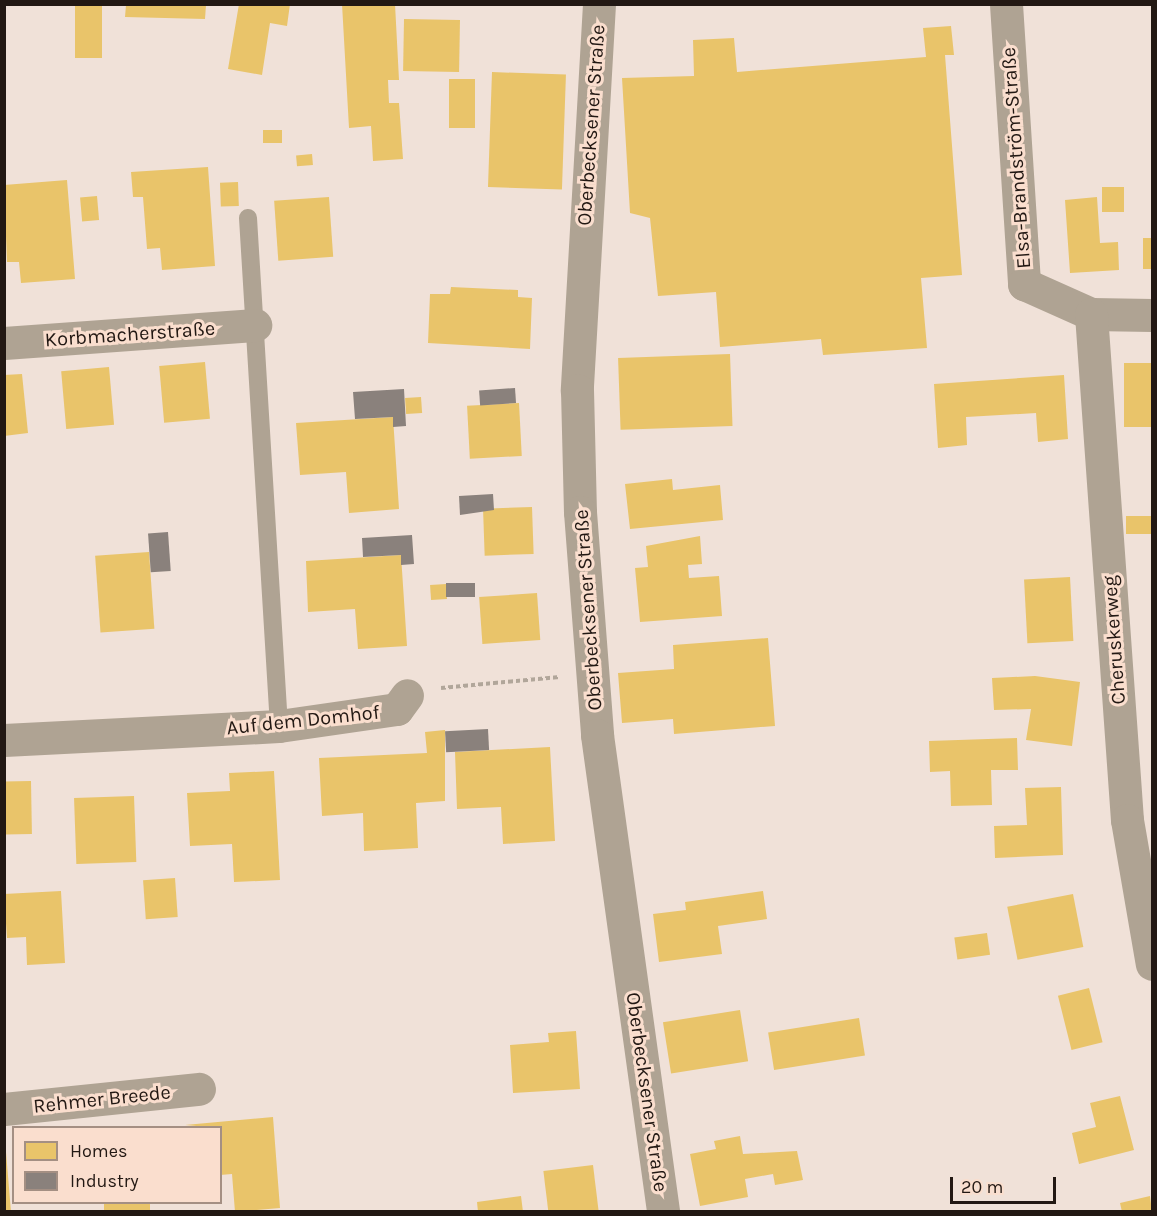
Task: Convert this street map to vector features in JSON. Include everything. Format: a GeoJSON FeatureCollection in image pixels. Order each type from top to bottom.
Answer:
{"type":"FeatureCollection","features":[{"type":"Feature","properties":{"kind":"street","name":"Oberbecksener Straße"},"geometry":{"type":"LineString","coordinates":[[599,4],[577,390],[593,676],[663,1212]]}},
{"type":"Feature","properties":{"kind":"street","name":"Elsa-Brandström-Straße"},"geometry":{"type":"LineString","coordinates":[[1006,4],[1024,284],[1091,314],[1152,315]]}},
{"type":"Feature","properties":{"kind":"street","name":"Cheruskerweg"},"geometry":{"type":"LineString","coordinates":[[1091,314],[1127,820],[1152,964]]}},
{"type":"Feature","properties":{"kind":"street","name":"Korbmacherstraße"},"geometry":{"type":"LineString","coordinates":[[4,343],[255,325]]}},
{"type":"Feature","properties":{"kind":"street","name":"Auf dem Domhof"},"geometry":{"type":"LineString","coordinates":[[4,741],[279,726],[398,709],[407,695]]}},
{"type":"Feature","properties":{"kind":"street","name":"Rehmer Breede"},"geometry":{"type":"LineString","coordinates":[[4,1108],[199,1089]]}},
{"type":"Feature","properties":{"kind":"lane"},"geometry":{"type":"LineString","coordinates":[[248,218],[279,726]]}},
{"type":"Feature","properties":{"kind":"path"},"geometry":{"type":"LineString","coordinates":[[407,695],[593,676]]}},
{"type":"Feature","properties":{"kind":"building: Homes"},"geometry":{"type":"Polygon","coordinates":[[[75,4],[102,4],[102,58],[75,58],[75,4]]]}},
{"type":"Feature","properties":{"kind":"building: Homes"},"geometry":{"type":"Polygon","coordinates":[[[239,4],[290,4],[287,26],[270,23],[262,75],[228,69],[239,4]]]}},
{"type":"Feature","properties":{"kind":"building: Homes"},"geometry":{"type":"Polygon","coordinates":[[[342,4],[395,4],[399,80],[388,80],[389,103],[399,103],[403,159],[373,161],[371,126],[349,128],[342,4]]]}},
{"type":"Feature","properties":{"kind":"building: Homes"},"geometry":{"type":"Polygon","coordinates":[[[126,5],[206,5],[205,19],[125,17],[126,5]]]}},
{"type":"Feature","properties":{"kind":"building: Homes"},"geometry":{"type":"Polygon","coordinates":[[[404,19],[460,20],[459,72],[403,71],[404,19]]]}},
{"type":"Feature","properties":{"kind":"building: Homes"},"geometry":{"type":"Polygon","coordinates":[[[951,26],[954,55],[945,55],[962,275],[921,278],[927,348],[823,355],[821,339],[720,347],[716,292],[658,296],[650,218],[630,213],[622,78],[694,76],[693,40],[734,38],[737,72],[926,57],[923,28],[951,26]]]}},
{"type":"Feature","properties":{"kind":"building: Homes"},"geometry":{"type":"Polygon","coordinates":[[[492,72],[566,75],[562,190],[488,187],[492,72]]]}},
{"type":"Feature","properties":{"kind":"building: Homes"},"geometry":{"type":"Polygon","coordinates":[[[449,79],[475,79],[475,128],[449,128],[449,79]]]}},
{"type":"Feature","properties":{"kind":"building: Homes"},"geometry":{"type":"Polygon","coordinates":[[[263,130],[282,130],[282,143],[263,143],[263,130]]]}},
{"type":"Feature","properties":{"kind":"building: Homes"},"geometry":{"type":"Polygon","coordinates":[[[312,154],[313,165],[297,166],[296,155],[312,154]]]}},
{"type":"Feature","properties":{"kind":"building: Homes"},"geometry":{"type":"Polygon","coordinates":[[[208,167],[215,266],[162,270],[160,248],[147,249],[143,197],[133,197],[131,172],[208,167]]]}},
{"type":"Feature","properties":{"kind":"building: Homes"},"geometry":{"type":"Polygon","coordinates":[[[67,180],[75,279],[21,283],[19,262],[7,262],[4,185],[67,180]]]}},
{"type":"Feature","properties":{"kind":"building: Homes"},"geometry":{"type":"Polygon","coordinates":[[[238,182],[239,206],[221,207],[220,183],[238,182]]]}},
{"type":"Feature","properties":{"kind":"building: Homes"},"geometry":{"type":"Polygon","coordinates":[[[1102,187],[1124,187],[1124,212],[1102,212],[1102,187]]]}},
{"type":"Feature","properties":{"kind":"building: Homes"},"geometry":{"type":"Polygon","coordinates":[[[97,196],[99,220],[82,221],[80,197],[97,196]]]}},
{"type":"Feature","properties":{"kind":"building: Homes"},"geometry":{"type":"Polygon","coordinates":[[[329,197],[333,257],[278,261],[274,201],[329,197]]]}},
{"type":"Feature","properties":{"kind":"building: Homes"},"geometry":{"type":"Polygon","coordinates":[[[1097,197],[1100,243],[1118,242],[1119,270],[1070,273],[1065,200],[1097,197]]]}},
{"type":"Feature","properties":{"kind":"building: Homes"},"geometry":{"type":"Polygon","coordinates":[[[1143,238],[1152,238],[1152,269],[1143,269],[1143,238]]]}},
{"type":"Feature","properties":{"kind":"building: Homes"},"geometry":{"type":"Polygon","coordinates":[[[451,287],[518,290],[518,297],[532,298],[530,349],[428,343],[430,294],[450,294],[451,287]]]}},
{"type":"Feature","properties":{"kind":"building: Homes"},"geometry":{"type":"Polygon","coordinates":[[[730,354],[733,426],[621,430],[618,358],[730,354]]]}},
{"type":"Feature","properties":{"kind":"building: Homes"},"geometry":{"type":"Polygon","coordinates":[[[205,362],[210,419],[164,423],[159,366],[205,362]]]}},
{"type":"Feature","properties":{"kind":"building: Homes"},"geometry":{"type":"Polygon","coordinates":[[[1124,363],[1152,363],[1152,427],[1124,427],[1124,363]]]}},
{"type":"Feature","properties":{"kind":"building: Homes"},"geometry":{"type":"Polygon","coordinates":[[[109,367],[114,425],[66,429],[61,371],[109,367]]]}},
{"type":"Feature","properties":{"kind":"building: Homes"},"geometry":{"type":"Polygon","coordinates":[[[22,374],[28,433],[4,436],[4,375],[22,374]]]}},
{"type":"Feature","properties":{"kind":"building: Homes"},"geometry":{"type":"Polygon","coordinates":[[[1064,375],[1068,439],[1038,442],[1036,413],[966,417],[967,445],[938,448],[934,384],[1064,375]]]}},
{"type":"Feature","properties":{"kind":"building: Homes"},"geometry":{"type":"Polygon","coordinates":[[[421,397],[422,413],[406,414],[405,398],[421,397]]]}},
{"type":"Feature","properties":{"kind":"building: Homes"},"geometry":{"type":"Polygon","coordinates":[[[519,403],[522,456],[470,459],[467,406],[519,403]]]}},
{"type":"Feature","properties":{"kind":"building: Homes"},"geometry":{"type":"Polygon","coordinates":[[[393,417],[399,509],[349,513],[346,472],[300,475],[296,423],[393,417]]]}},
{"type":"Feature","properties":{"kind":"building: Homes"},"geometry":{"type":"Polygon","coordinates":[[[672,479],[673,490],[720,485],[723,520],[630,529],[625,484],[672,479]]]}},
{"type":"Feature","properties":{"kind":"building: Homes"},"geometry":{"type":"Polygon","coordinates":[[[532,507],[534,554],[485,556],[483,509],[532,507]]]}},
{"type":"Feature","properties":{"kind":"building: Homes"},"geometry":{"type":"Polygon","coordinates":[[[1126,516],[1152,516],[1152,534],[1126,534],[1126,516]]]}},
{"type":"Feature","properties":{"kind":"building: Homes"},"geometry":{"type":"Polygon","coordinates":[[[700,536],[702,564],[688,565],[689,578],[719,576],[722,616],[640,622],[635,568],[648,567],[646,546],[700,536]]]}},
{"type":"Feature","properties":{"kind":"building: Homes"},"geometry":{"type":"Polygon","coordinates":[[[149,552],[154,629],[101,633],[95,556],[149,552]]]}},
{"type":"Feature","properties":{"kind":"building: Homes"},"geometry":{"type":"Polygon","coordinates":[[[401,555],[407,646],[358,649],[355,609],[308,612],[306,561],[401,555]]]}},
{"type":"Feature","properties":{"kind":"building: Homes"},"geometry":{"type":"Polygon","coordinates":[[[1070,577],[1073,641],[1027,643],[1024,579],[1070,577]]]}},
{"type":"Feature","properties":{"kind":"building: Homes"},"geometry":{"type":"Polygon","coordinates":[[[446,584],[447,599],[431,600],[430,585],[446,584]]]}},
{"type":"Feature","properties":{"kind":"building: Homes"},"geometry":{"type":"Polygon","coordinates":[[[537,593],[540,640],[482,644],[479,597],[537,593]]]}},
{"type":"Feature","properties":{"kind":"building: Homes"},"geometry":{"type":"Polygon","coordinates":[[[768,638],[775,726],[674,734],[673,719],[622,723],[618,673],[674,669],[673,645],[768,638]]]}},
{"type":"Feature","properties":{"kind":"building: Homes"},"geometry":{"type":"Polygon","coordinates":[[[1035,676],[1080,682],[1072,746],[1026,740],[1031,709],[994,710],[992,678],[1035,676]]]}},
{"type":"Feature","properties":{"kind":"building: Homes"},"geometry":{"type":"Polygon","coordinates":[[[445,730],[445,801],[416,803],[418,848],[364,851],[363,813],[322,816],[319,758],[427,753],[425,732],[445,730]]]}},
{"type":"Feature","properties":{"kind":"building: Homes"},"geometry":{"type":"Polygon","coordinates":[[[1017,738],[1018,770],[991,770],[992,805],[951,806],[950,771],[930,772],[929,741],[1017,738]]]}},
{"type":"Feature","properties":{"kind":"building: Homes"},"geometry":{"type":"Polygon","coordinates":[[[550,747],[555,841],[503,844],[501,807],[457,809],[455,752],[550,747]]]}},
{"type":"Feature","properties":{"kind":"building: Homes"},"geometry":{"type":"Polygon","coordinates":[[[274,771],[280,880],[234,882],[232,844],[190,846],[187,793],[230,791],[229,773],[274,771]]]}},
{"type":"Feature","properties":{"kind":"building: Homes"},"geometry":{"type":"Polygon","coordinates":[[[4,781],[31,781],[32,834],[5,834],[4,781]]]}},
{"type":"Feature","properties":{"kind":"building: Homes"},"geometry":{"type":"Polygon","coordinates":[[[1061,787],[1063,855],[995,858],[994,826],[1027,825],[1025,788],[1061,787]]]}},
{"type":"Feature","properties":{"kind":"building: Homes"},"geometry":{"type":"Polygon","coordinates":[[[134,796],[136,862],[76,864],[74,798],[134,796]]]}},
{"type":"Feature","properties":{"kind":"building: Homes"},"geometry":{"type":"Polygon","coordinates":[[[175,878],[178,917],[146,919],[143,880],[175,878]]]}},
{"type":"Feature","properties":{"kind":"building: Homes"},"geometry":{"type":"Polygon","coordinates":[[[61,891],[65,963],[27,965],[26,937],[7,938],[4,894],[61,891]]]}},
{"type":"Feature","properties":{"kind":"building: Homes"},"geometry":{"type":"Polygon","coordinates":[[[763,891],[767,919],[718,926],[722,954],[659,962],[653,914],[686,910],[685,902],[763,891]]]}},
{"type":"Feature","properties":{"kind":"building: Homes"},"geometry":{"type":"Polygon","coordinates":[[[1073,894],[1083,947],[1018,960],[1007,907],[1073,894]]]}},
{"type":"Feature","properties":{"kind":"building: Homes"},"geometry":{"type":"Polygon","coordinates":[[[987,933],[990,955],[957,959],[954,938],[987,933]]]}},
{"type":"Feature","properties":{"kind":"building: Homes"},"geometry":{"type":"Polygon","coordinates":[[[1089,988],[1103,1042],[1071,1050],[1058,996],[1089,988]]]}},
{"type":"Feature","properties":{"kind":"building: Homes"},"geometry":{"type":"Polygon","coordinates":[[[740,1010],[748,1061],[671,1074],[663,1022],[740,1010]]]}},
{"type":"Feature","properties":{"kind":"building: Homes"},"geometry":{"type":"Polygon","coordinates":[[[859,1018],[865,1056],[774,1070],[768,1032],[859,1018]]]}},
{"type":"Feature","properties":{"kind":"building: Homes"},"geometry":{"type":"Polygon","coordinates":[[[576,1031],[580,1089],[513,1093],[510,1045],[549,1042],[548,1033],[576,1031]]]}},
{"type":"Feature","properties":{"kind":"building: Homes"},"geometry":{"type":"Polygon","coordinates":[[[1120,1096],[1134,1150],[1079,1164],[1072,1133],[1096,1127],[1090,1103],[1120,1096]]]}},
{"type":"Feature","properties":{"kind":"building: Homes"},"geometry":{"type":"Polygon","coordinates":[[[273,1117],[280,1208],[235,1212],[232,1174],[222,1175],[222,1126],[185,1125],[273,1117]]]}},
{"type":"Feature","properties":{"kind":"building: Homes"},"geometry":{"type":"Polygon","coordinates":[[[740,1136],[743,1154],[797,1151],[803,1180],[775,1185],[773,1174],[745,1179],[748,1197],[700,1206],[690,1154],[716,1149],[714,1141],[740,1136]]]}},
{"type":"Feature","properties":{"kind":"building: Homes"},"geometry":{"type":"Polygon","coordinates":[[[4,1152],[6,1152],[11,1212],[4,1212],[4,1152]]]}},
{"type":"Feature","properties":{"kind":"building: Homes"},"geometry":{"type":"Polygon","coordinates":[[[593,1165],[599,1212],[548,1212],[543,1171],[593,1165]]]}},
{"type":"Feature","properties":{"kind":"building: Homes"},"geometry":{"type":"Polygon","coordinates":[[[521,1196],[523,1212],[478,1212],[477,1202],[521,1196]]]}},
{"type":"Feature","properties":{"kind":"building: Homes"},"geometry":{"type":"Polygon","coordinates":[[[1150,1196],[1152,1212],[1122,1212],[1120,1203],[1150,1196]]]}},
{"type":"Feature","properties":{"kind":"building: Homes"},"geometry":{"type":"Polygon","coordinates":[[[104,1204],[150,1204],[150,1212],[104,1212],[104,1204]]]}},
{"type":"Feature","properties":{"kind":"building: Industry"},"geometry":{"type":"Polygon","coordinates":[[[515,388],[516,403],[480,405],[479,391],[515,388]]]}},
{"type":"Feature","properties":{"kind":"building: Industry"},"geometry":{"type":"Polygon","coordinates":[[[404,389],[406,426],[393,427],[393,417],[355,419],[353,392],[404,389]]]}},
{"type":"Feature","properties":{"kind":"building: Industry"},"geometry":{"type":"Polygon","coordinates":[[[493,494],[494,510],[460,515],[459,496],[493,494]]]}},
{"type":"Feature","properties":{"kind":"building: Industry"},"geometry":{"type":"Polygon","coordinates":[[[168,532],[171,571],[151,572],[148,533],[168,532]]]}},
{"type":"Feature","properties":{"kind":"building: Industry"},"geometry":{"type":"Polygon","coordinates":[[[412,535],[414,564],[401,565],[401,555],[363,557],[362,538],[412,535]]]}},
{"type":"Feature","properties":{"kind":"building: Industry"},"geometry":{"type":"Polygon","coordinates":[[[446,583],[475,583],[475,597],[446,597],[446,583]]]}},
{"type":"Feature","properties":{"kind":"building: Industry"},"geometry":{"type":"Polygon","coordinates":[[[488,729],[489,750],[446,752],[445,731],[488,729]]]}}]}
